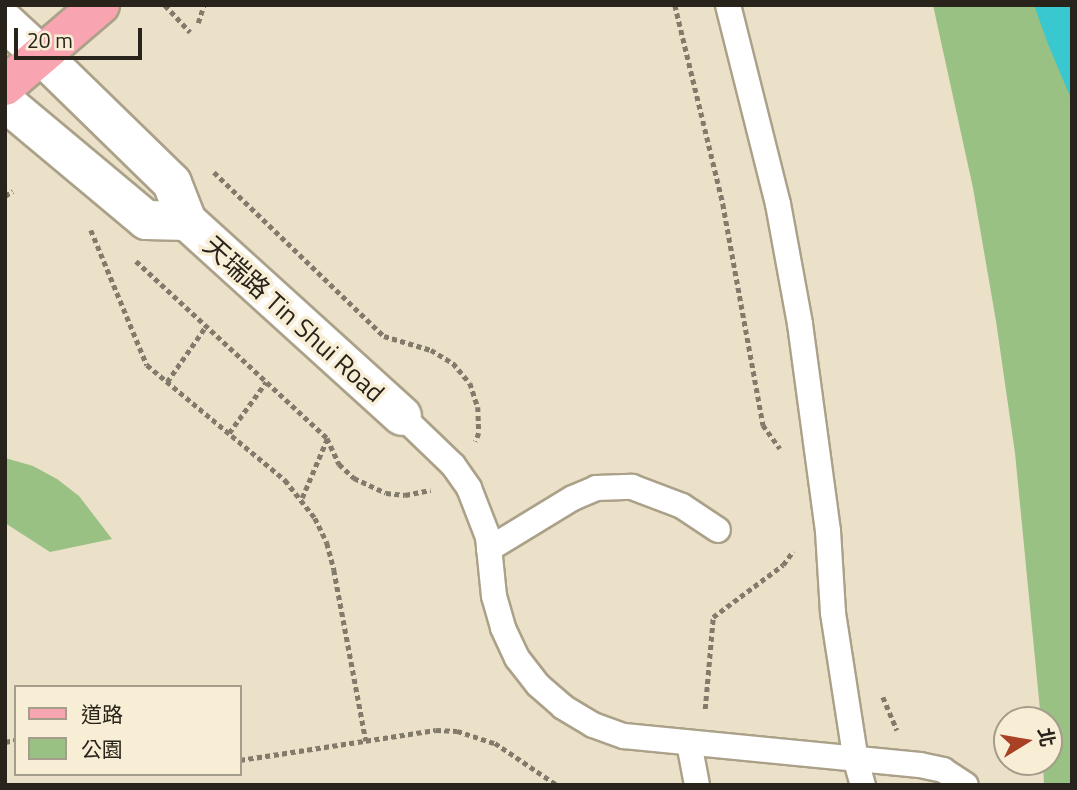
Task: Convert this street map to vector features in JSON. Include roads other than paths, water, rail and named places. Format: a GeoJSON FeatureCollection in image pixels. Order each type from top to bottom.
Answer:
{"type":"FeatureCollection","features":[{"type":"Feature","properties":{"kind":"main road"},"geometry":{"type":"LineString","coordinates":[[5,86],[43,57],[100,5]]}},
{"type":"Feature","properties":{"kind":"street","name":"天瑞路 Tin Shui Road"},"geometry":{"type":"LineString","coordinates":[[5,22],[172,183],[187,221],[402,416]]}},
{"type":"Feature","properties":{"kind":"street","name":"天瑞路 Tin Shui Road"},"geometry":{"type":"LineString","coordinates":[[5,102],[146,220],[187,221]]}},
{"type":"Feature","properties":{"kind":"lane"},"geometry":{"type":"LineString","coordinates":[[728,5],[775,191],[800,324],[828,531],[833,613],[860,773]]}},
{"type":"Feature","properties":{"kind":"lane"},"geometry":{"type":"LineString","coordinates":[[402,416],[458,471],[480,512],[489,550],[494,596],[503,628],[517,658],[538,685],[563,707],[593,725],[624,736],[689,743],[860,773],[943,770],[966,785]]}},
{"type":"Feature","properties":{"kind":"lane"},"geometry":{"type":"LineString","coordinates":[[489,550],[573,498],[596,488],[632,487],[682,506],[718,530]]}},
{"type":"Feature","properties":{"kind":"lane"},"geometry":{"type":"LineString","coordinates":[[689,743],[697,785]]}},
{"type":"Feature","properties":{"kind":"water"},"geometry":{"type":"Polygon","coordinates":[[[1034,5],[1072,5],[1072,101],[1048,44],[1034,5]]]}}]}
